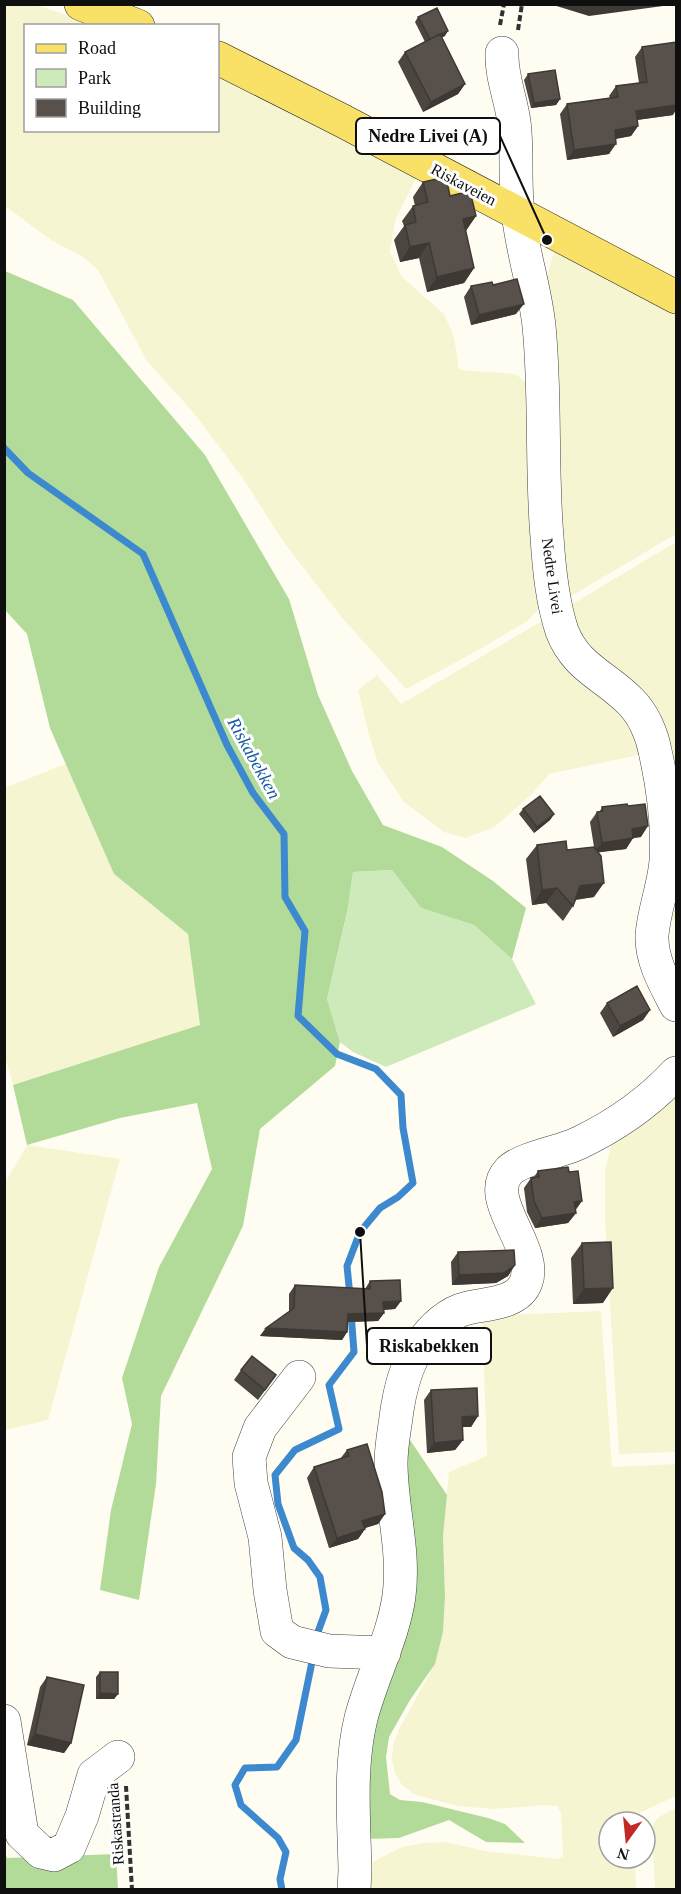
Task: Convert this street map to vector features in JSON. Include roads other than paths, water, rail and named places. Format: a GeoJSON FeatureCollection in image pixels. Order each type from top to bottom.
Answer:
{"type":"FeatureCollection","features":[{"type":"Feature","properties":{"kind":"main road"},"geometry":{"type":"LineString","coordinates":[[81,4],[133,24]]}},
{"type":"Feature","properties":{"kind":"main road","name":"Riskaveien"},"geometry":{"type":"LineString","coordinates":[[219,59],[341,120],[676,297]]}},
{"type":"Feature","properties":{"kind":"street","name":"Nedre Livei"},"geometry":{"type":"LineString","coordinates":[[510,45],[502,64],[514,122],[518,213],[539,328],[545,508],[549,564],[555,603],[562,630],[575,656],[631,702],[646,725],[653,742],[665,820],[666,842],[663,881],[653,930],[653,950],[664,982],[676,1005]]}},
{"type":"Feature","properties":{"kind":"street"},"geometry":{"type":"LineString","coordinates":[[354,1890],[355,1751],[368,1696],[395,1617],[400,1577],[399,1539],[391,1463],[392,1440],[404,1376],[426,1337],[442,1322],[459,1311],[514,1296],[526,1281],[526,1260],[501,1191],[510,1168],[524,1161],[566,1149],[609,1127],[662,1088],[676,1073]]}},
{"type":"Feature","properties":{"kind":"street"},"geometry":{"type":"LineString","coordinates":[[299,1377],[260,1428],[249,1457],[251,1483],[265,1537],[270,1590],[277,1630],[292,1642],[329,1651],[384,1653]]}},
{"type":"Feature","properties":{"kind":"street"},"geometry":{"type":"LineString","coordinates":[[4,1721],[22,1834],[41,1852],[54,1855],[69,1847],[82,1816],[94,1775],[118,1757]]}},
{"type":"Feature","properties":{"kind":"waterway","name":"Riskabekken"},"geometry":{"type":"LineString","coordinates":[[4,448],[28,473],[143,554],[227,745],[253,793],[284,834],[285,897],[305,931],[298,1016],[337,1054],[376,1069],[401,1095],[403,1128],[413,1183],[398,1197],[380,1208],[360,1232],[347,1266],[350,1296]]}},
{"type":"Feature","properties":{"kind":"waterway","name":"Riskabekken"},"geometry":{"type":"LineString","coordinates":[[315,1640],[326,1610],[320,1577],[308,1560],[294,1548],[278,1504],[275,1475],[295,1450],[339,1429],[329,1385],[354,1352],[351,1313]]}},
{"type":"Feature","properties":{"kind":"waterway","name":"Riskabekken"},"geometry":{"type":"LineString","coordinates":[[282,1890],[280,1879],[286,1852],[278,1838],[241,1805],[235,1785],[245,1768],[277,1767],[296,1740],[313,1657]]}},
{"type":"Feature","properties":{"kind":"place","name":"Nedre Livei (A)"},"geometry":{"type":"Point","coordinates":[547,240]}},
{"type":"Feature","properties":{"kind":"place","name":"Riskabekken"},"geometry":{"type":"Point","coordinates":[360,1232]}}]}
